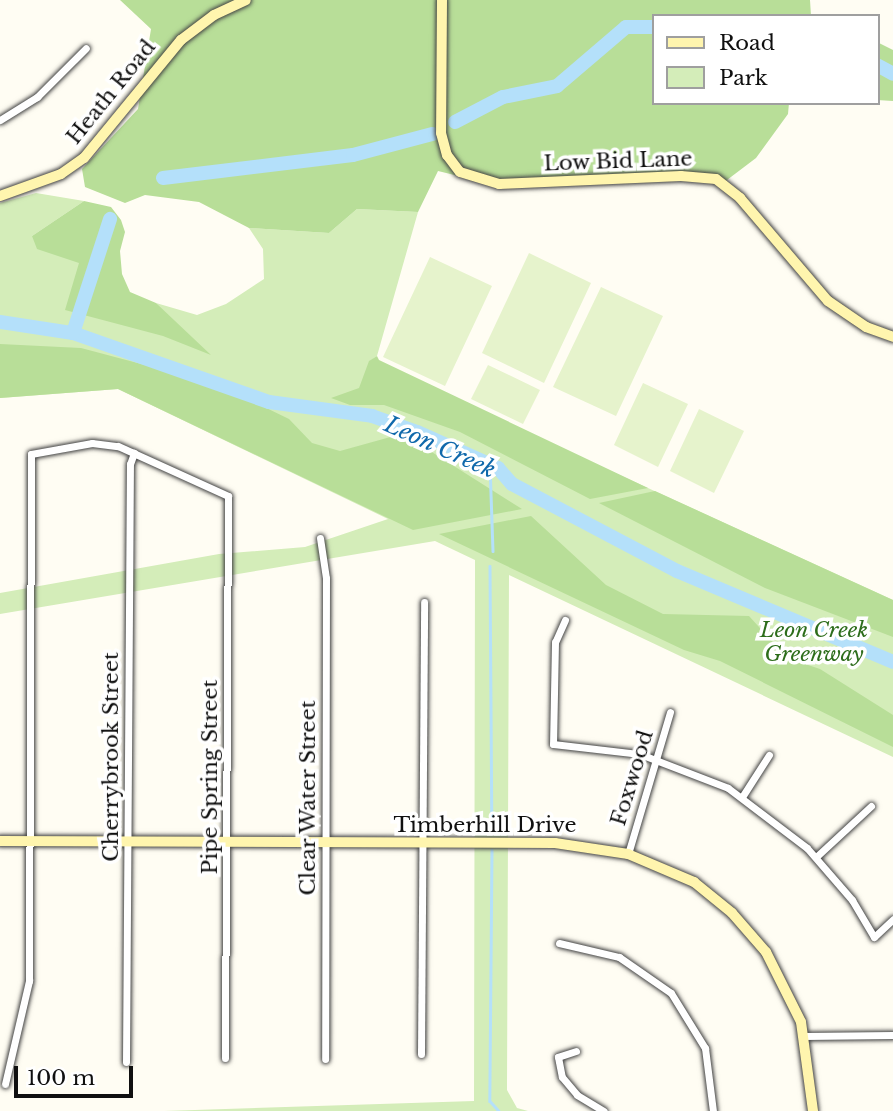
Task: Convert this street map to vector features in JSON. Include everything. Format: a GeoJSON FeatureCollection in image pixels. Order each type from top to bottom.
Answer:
{"type":"FeatureCollection","features":[{"type":"Feature","properties":{"kind":"street","name":"Heath Road"},"geometry":{"type":"LineString","coordinates":[[0,196],[78,163],[181,40],[214,15],[246,0]]}},
{"type":"Feature","properties":{"kind":"street","name":"Low Bid Lane"},"geometry":{"type":"LineString","coordinates":[[442,0],[441,133],[447,155],[460,172],[499,184],[681,176],[716,179],[740,198],[828,301],[866,327],[893,337]]}},
{"type":"Feature","properties":{"kind":"street"},"geometry":{"type":"LineString","coordinates":[[0,120],[37,97],[86,48]]}},
{"type":"Feature","properties":{"kind":"street"},"geometry":{"type":"LineString","coordinates":[[5,1084],[28,993],[31,454],[98,443],[134,453]]}},
{"type":"Feature","properties":{"kind":"street","name":"Pipe Spring Street"},"geometry":{"type":"LineString","coordinates":[[134,453],[228,496],[225,1058]]}},
{"type":"Feature","properties":{"kind":"street","name":"Cherrybrook Street"},"geometry":{"type":"LineString","coordinates":[[125,1062],[130,464],[134,453]]}},
{"type":"Feature","properties":{"kind":"street","name":"Clear Water Street"},"geometry":{"type":"LineString","coordinates":[[320,538],[326,578],[325,1059]]}},
{"type":"Feature","properties":{"kind":"street"},"geometry":{"type":"LineString","coordinates":[[421,1054],[424,603]]}},
{"type":"Feature","properties":{"kind":"street"},"geometry":{"type":"LineString","coordinates":[[565,620],[555,642],[553,744],[603,747],[656,758],[701,774],[742,797],[779,823],[816,857],[874,937],[893,919]]}},
{"type":"Feature","properties":{"kind":"street","name":"Foxwood"},"geometry":{"type":"LineString","coordinates":[[628,853],[670,712]]}},
{"type":"Feature","properties":{"kind":"street"},"geometry":{"type":"LineString","coordinates":[[742,797],[769,755]]}},
{"type":"Feature","properties":{"kind":"street"},"geometry":{"type":"LineString","coordinates":[[816,857],[871,806]]}},
{"type":"Feature","properties":{"kind":"street","name":"Timberhill Drive"},"geometry":{"type":"LineString","coordinates":[[0,841],[555,843],[628,853],[694,882],[732,913],[780,975],[804,1036],[813,1111]]}},
{"type":"Feature","properties":{"kind":"street"},"geometry":{"type":"LineString","coordinates":[[559,943],[619,957],[671,993],[705,1048],[713,1111]]}},
{"type":"Feature","properties":{"kind":"street"},"geometry":{"type":"LineString","coordinates":[[804,1036],[893,1035]]}},
{"type":"Feature","properties":{"kind":"street"},"geometry":{"type":"LineString","coordinates":[[576,1051],[558,1057],[562,1077],[577,1095],[604,1111]]}},
{"type":"Feature","properties":{"kind":"green space"},"geometry":{"type":"Polygon","coordinates":[[[120,0],[810,0],[811,14],[652,14],[652,105],[789,105],[788,114],[756,158],[723,183],[716,179],[487,183],[438,171],[418,212],[357,209],[329,233],[249,228],[199,202],[145,195],[125,203],[85,187],[82,169],[138,109],[151,29],[120,0]]]}},
{"type":"Feature","properties":{"kind":"green space"},"geometry":{"type":"Polygon","coordinates":[[[879,43],[893,50],[893,101],[879,100],[879,43]]]}},
{"type":"Feature","properties":{"kind":"green space","name":"Leon Creek Greenway"},"geometry":{"type":"Polygon","coordinates":[[[36,193],[84,201],[32,236],[86,246],[135,308],[165,314],[156,303],[197,315],[226,304],[264,279],[263,249],[249,228],[329,233],[357,209],[418,212],[377,356],[370,361],[893,600],[893,757],[509,575],[507,1090],[517,1108],[528,1111],[164,1111],[474,1101],[475,560],[435,541],[0,614],[0,593],[219,554],[305,547],[388,519],[118,389],[0,398],[0,203],[36,193]]]}},
{"type":"Feature","properties":{"kind":"green space"},"geometry":{"type":"Polygon","coordinates":[[[84,201],[111,207],[121,220],[125,232],[120,251],[122,274],[130,292],[156,303],[211,355],[163,336],[65,310],[79,263],[37,249],[32,236],[84,201]]]}},
{"type":"Feature","properties":{"kind":"green space"},"geometry":{"type":"Polygon","coordinates":[[[529,253],[591,283],[544,383],[482,353],[529,253]]]}},
{"type":"Feature","properties":{"kind":"green space"},"geometry":{"type":"Polygon","coordinates":[[[430,257],[492,286],[445,386],[383,357],[430,257]]]}},
{"type":"Feature","properties":{"kind":"green space"},"geometry":{"type":"Polygon","coordinates":[[[601,287],[663,316],[616,416],[553,387],[601,287]]]}},
{"type":"Feature","properties":{"kind":"green space"},"geometry":{"type":"Polygon","coordinates":[[[0,344],[81,348],[179,374],[244,397],[289,419],[312,443],[340,451],[394,436],[408,437],[522,509],[413,530],[118,389],[0,398],[0,344]]]}},
{"type":"Feature","properties":{"kind":"green space"},"geometry":{"type":"Polygon","coordinates":[[[377,356],[379,360],[648,488],[590,499],[460,432],[384,405],[350,405],[331,398],[359,388],[369,361],[377,356]]]}},
{"type":"Feature","properties":{"kind":"green space"},"geometry":{"type":"Polygon","coordinates":[[[488,365],[540,390],[523,424],[471,399],[488,365]]]}},
{"type":"Feature","properties":{"kind":"green space"},"geometry":{"type":"Polygon","coordinates":[[[643,383],[688,404],[658,467],[614,445],[643,383]]]}},
{"type":"Feature","properties":{"kind":"green space"},"geometry":{"type":"Polygon","coordinates":[[[699,409],[744,431],[714,493],[670,471],[699,409]]]}},
{"type":"Feature","properties":{"kind":"green space"},"geometry":{"type":"Polygon","coordinates":[[[655,491],[893,600],[893,637],[765,588],[599,503],[655,491]]]}},
{"type":"Feature","properties":{"kind":"green space"},"geometry":{"type":"Polygon","coordinates":[[[531,516],[606,585],[663,614],[749,616],[787,658],[820,669],[893,715],[893,747],[720,661],[684,650],[439,534],[531,516]]]}},
{"type":"Feature","properties":{"kind":"waterway"},"geometry":{"type":"LineString","coordinates":[[455,122],[503,97],[557,86],[626,27],[652,27]]}},
{"type":"Feature","properties":{"kind":"waterway"},"geometry":{"type":"LineString","coordinates":[[879,66],[893,74]]}},
{"type":"Feature","properties":{"kind":"waterway"},"geometry":{"type":"LineString","coordinates":[[163,178],[353,155],[432,134]]}},
{"type":"Feature","properties":{"kind":"waterway"},"geometry":{"type":"LineString","coordinates":[[73,333],[110,219]]}},
{"type":"Feature","properties":{"kind":"waterway","name":"Leon Creek"},"geometry":{"type":"LineString","coordinates":[[0,322],[73,333],[269,402],[372,416],[417,432],[498,468],[512,484],[677,571],[893,662]]}},
{"type":"Feature","properties":{"kind":"waterway"},"geometry":{"type":"LineString","coordinates":[[490,465],[493,551]]}},
{"type":"Feature","properties":{"kind":"waterway"},"geometry":{"type":"LineString","coordinates":[[490,566],[492,833]]}},
{"type":"Feature","properties":{"kind":"waterway"},"geometry":{"type":"LineString","coordinates":[[492,850],[490,1101],[499,1111]]}}]}
